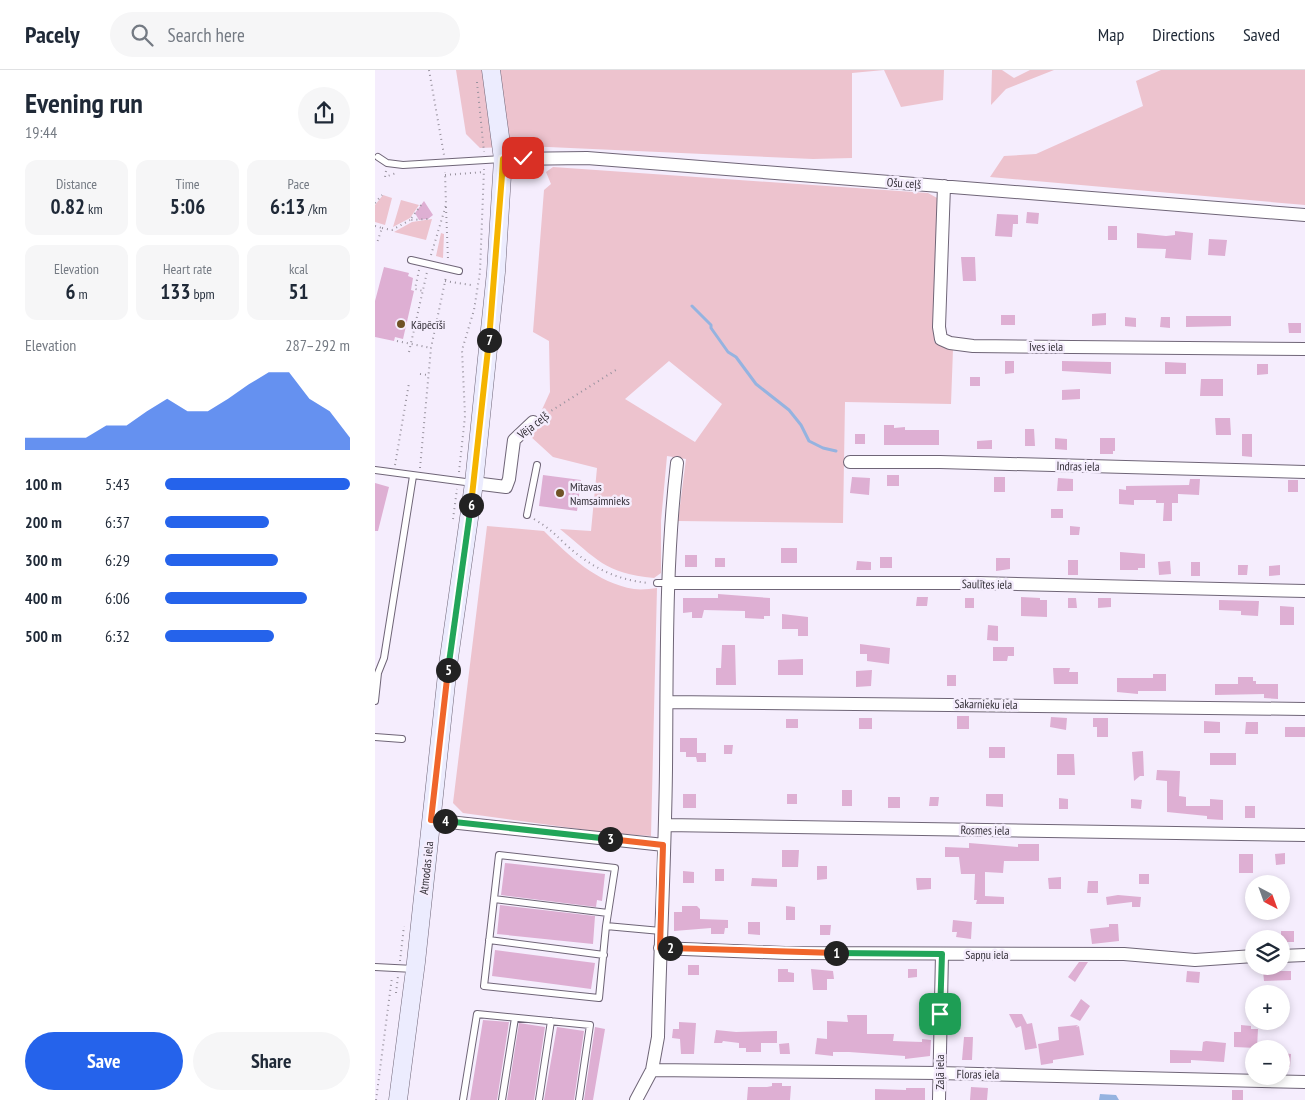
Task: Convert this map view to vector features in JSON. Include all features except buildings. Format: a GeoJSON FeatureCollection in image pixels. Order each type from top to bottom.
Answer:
{"type":"FeatureCollection","features":[{"type":"Feature","properties":{"kind":"main road","name":"Atmodas iela"},"geometry":{"type":"LineString","coordinates":[[398,1100],[415,970],[466,482],[496,272],[503,159],[484,74]]}},
{"type":"Feature","properties":{"kind":"street","name":"Ošu ceļš"},"geometry":{"type":"LineString","coordinates":[[503,159],[587,158],[1305,215]]}},
{"type":"Feature","properties":{"kind":"street","name":"Īves iela"},"geometry":{"type":"LineString","coordinates":[[944,186],[939,327],[941,339],[950,344],[973,346],[1305,349]]}},
{"type":"Feature","properties":{"kind":"street","name":"Vēja ceļš"},"geometry":{"type":"LineString","coordinates":[[466,482],[506,487],[514,440],[533,422]]}},
{"type":"Feature","properties":{"kind":"street","name":"Indras iela"},"geometry":{"type":"LineString","coordinates":[[850,462],[940,462],[1305,472]]}},
{"type":"Feature","properties":{"kind":"street"},"geometry":{"type":"LineString","coordinates":[[636,1100],[652,1070],[658,1037],[667,702],[663,583],[677,463]]}},
{"type":"Feature","properties":{"kind":"street","name":"Saulītes iela"},"geometry":{"type":"LineString","coordinates":[[663,583],[979,583],[1305,591]]}},
{"type":"Feature","properties":{"kind":"street","name":"Sakarnieku iela"},"geometry":{"type":"LineString","coordinates":[[667,702],[1305,709]]}},
{"type":"Feature","properties":{"kind":"street"},"geometry":{"type":"LineString","coordinates":[[431,820],[663,845]]}},
{"type":"Feature","properties":{"kind":"street","name":"Rosmes iela"},"geometry":{"type":"LineString","coordinates":[[665,825],[1305,835]]}},
{"type":"Feature","properties":{"kind":"street","name":"Sapņu iela"},"geometry":{"type":"LineString","coordinates":[[660,948],[785,953],[1124,954],[1195,960],[1245,957]]}},
{"type":"Feature","properties":{"kind":"street","name":"Zaļā iela"},"geometry":{"type":"LineString","coordinates":[[939,1100],[942,954]]}},
{"type":"Feature","properties":{"kind":"street"},"geometry":{"type":"LineString","coordinates":[[1290,956],[1305,955]]}},
{"type":"Feature","properties":{"kind":"street","name":"Floras iela"},"geometry":{"type":"LineString","coordinates":[[652,1070],[939,1073],[1305,1082]]}},
{"type":"Feature","properties":{"kind":"lane"},"geometry":{"type":"LineString","coordinates":[[378,158],[395,165],[503,159]]}},
{"type":"Feature","properties":{"kind":"lane"},"geometry":{"type":"LineString","coordinates":[[411,260],[459,271]]}},
{"type":"Feature","properties":{"kind":"lane"},"geometry":{"type":"LineString","coordinates":[[527,515],[537,464]]}},
{"type":"Feature","properties":{"kind":"lane"},"geometry":{"type":"LineString","coordinates":[[375,470],[466,482]]}},
{"type":"Feature","properties":{"kind":"lane"},"geometry":{"type":"LineString","coordinates":[[375,701],[378,673],[384,658],[415,476]]}},
{"type":"Feature","properties":{"kind":"lane"},"geometry":{"type":"LineString","coordinates":[[375,737],[402,740]]}},
{"type":"Feature","properties":{"kind":"lane"},"geometry":{"type":"LineString","coordinates":[[499,855],[615,868],[608,913],[599,998],[484,986],[499,855]]}},
{"type":"Feature","properties":{"kind":"lane"},"geometry":{"type":"LineString","coordinates":[[494,899],[608,913]]}},
{"type":"Feature","properties":{"kind":"lane"},"geometry":{"type":"LineString","coordinates":[[606,926],[661,931]]}},
{"type":"Feature","properties":{"kind":"lane"},"geometry":{"type":"LineString","coordinates":[[489,940],[604,955]]}},
{"type":"Feature","properties":{"kind":"lane"},"geometry":{"type":"LineString","coordinates":[[375,967],[415,970]]}},
{"type":"Feature","properties":{"kind":"lane"},"geometry":{"type":"LineString","coordinates":[[463,1100],[477,1014],[590,1025],[579,1100]]}},
{"type":"Feature","properties":{"kind":"lane"},"geometry":{"type":"LineString","coordinates":[[501,1100],[515,1018]]}},
{"type":"Feature","properties":{"kind":"lane"},"geometry":{"type":"LineString","coordinates":[[539,1100],[551,1021]]}},
{"type":"Feature","properties":{"kind":"path"},"geometry":{"type":"LineString","coordinates":[[429,70],[445,162]]}},
{"type":"Feature","properties":{"kind":"path"},"geometry":{"type":"LineString","coordinates":[[466,482],[463,350],[474,310],[480,272],[485,160],[484,74]]}},
{"type":"Feature","properties":{"kind":"path"},"geometry":{"type":"LineString","coordinates":[[445,175],[484,172]]}},
{"type":"Feature","properties":{"kind":"path"},"geometry":{"type":"LineString","coordinates":[[375,203],[381,195]]}},
{"type":"Feature","properties":{"kind":"path"},"geometry":{"type":"LineString","coordinates":[[410,220],[421,205]]}},
{"type":"Feature","properties":{"kind":"path"},"geometry":{"type":"LineString","coordinates":[[415,476],[421,466],[427,375],[447,269],[446,205]]}},
{"type":"Feature","properties":{"kind":"path"},"geometry":{"type":"LineString","coordinates":[[375,226],[392,230],[410,220],[428,218]]}},
{"type":"Feature","properties":{"kind":"path"},"geometry":{"type":"LineString","coordinates":[[377,243],[382,228]]}},
{"type":"Feature","properties":{"kind":"path"},"geometry":{"type":"LineString","coordinates":[[423,291],[415,289],[419,268],[428,271]]}},
{"type":"Feature","properties":{"kind":"path"},"geometry":{"type":"LineString","coordinates":[[445,281],[471,285]]}},
{"type":"Feature","properties":{"kind":"path"},"geometry":{"type":"LineString","coordinates":[[397,342],[431,348]]}},
{"type":"Feature","properties":{"kind":"path","name":"Vēja ceļš"},"geometry":{"type":"LineString","coordinates":[[533,422],[619,368]]}},
{"type":"Feature","properties":{"kind":"path"},"geometry":{"type":"LineString","coordinates":[[420,374],[427,375]]}},
{"type":"Feature","properties":{"kind":"path"},"geometry":{"type":"LineString","coordinates":[[394,473],[409,384]]}},
{"type":"Feature","properties":{"kind":"path"},"geometry":{"type":"LineString","coordinates":[[527,515],[553,530],[564,543],[613,577],[633,582],[663,583]]}},
{"type":"Feature","properties":{"kind":"path"},"geometry":{"type":"LineString","coordinates":[[376,1100],[393,968]]}},
{"type":"Feature","properties":{"kind":"shaded area"},"geometry":{"type":"Polygon","coordinates":[[[456,70],[884,70],[852,73],[852,158],[813,159],[526,146],[480,148],[466,134],[456,70]]]}},
{"type":"Feature","properties":{"kind":"shaded area"},"geometry":{"type":"Polygon","coordinates":[[[884,70],[944,70],[943,100],[901,107],[884,70]]]}},
{"type":"Feature","properties":{"kind":"shaded area"},"geometry":{"type":"Polygon","coordinates":[[[992,70],[1002,70],[1014,78],[1030,70],[1054,70],[1006,89],[991,105],[992,70]]]}},
{"type":"Feature","properties":{"kind":"shaded area"},"geometry":{"type":"Polygon","coordinates":[[[1161,70],[1305,70],[1305,205],[990,177],[1004,156],[1036,154],[1143,106],[1136,81],[1161,70]]]}},
{"type":"Feature","properties":{"kind":"shaded area"},"geometry":{"type":"Polygon","coordinates":[[[553,167],[928,193],[939,199],[934,342],[953,349],[951,404],[845,402],[843,523],[678,521],[686,459],[667,456],[661,521],[661,573],[654,578],[637,576],[602,563],[560,529],[591,531],[597,468],[553,457],[530,436],[550,392],[549,341],[533,332],[544,190],[551,184],[546,172],[553,167]],[[669,361],[625,399],[695,442],[722,404],[669,361]]]}},
{"type":"Feature","properties":{"kind":"shaded area"},"geometry":{"type":"Polygon","coordinates":[[[383,195],[392,198],[385,225],[375,222],[375,205],[383,195]]]}},
{"type":"Feature","properties":{"kind":"shaded area"},"geometry":{"type":"Polygon","coordinates":[[[401,200],[419,205],[410,218],[393,227],[401,200]]]}},
{"type":"Feature","properties":{"kind":"shaded area"},"geometry":{"type":"Polygon","coordinates":[[[432,219],[426,240],[394,232],[412,222],[432,219]]]}},
{"type":"Feature","properties":{"kind":"shaded area"},"geometry":{"type":"Polygon","coordinates":[[[441,233],[444,234],[443,258],[436,256],[441,233]]]}},
{"type":"Feature","properties":{"kind":"shaded area"},"geometry":{"type":"Polygon","coordinates":[[[487,526],[544,531],[563,550],[596,575],[621,586],[634,589],[657,588],[651,836],[608,833],[463,813],[453,803],[487,526]]]}},
{"type":"Feature","properties":{"kind":"water"},"geometry":{"type":"Polygon","coordinates":[[[1100,1094],[1116,1095],[1119,1100],[1099,1100],[1100,1094]]]}},
{"type":"Feature","properties":{"kind":"waterway"},"geometry":{"type":"LineString","coordinates":[[692,306],[711,325],[711,328],[728,352],[736,357],[756,384],[789,410],[801,425],[809,441],[823,448],[836,451]]}},
{"type":"Feature","properties":{"kind":"place","name":"Kāpēcīši"},"geometry":{"type":"Point","coordinates":[401,324]}},
{"type":"Feature","properties":{"kind":"place","name":"Mītavas Namsaimnieks"},"geometry":{"type":"Point","coordinates":[560,493]}},
{"type":"Feature","properties":{"kind":"route"},"geometry":{"type":"LineString","coordinates":[[523,158],[503,159],[496,272],[475,483],[448,665],[431,820],[663,845],[660,948],[785,953],[942,954],[940,1014]]}}]}
